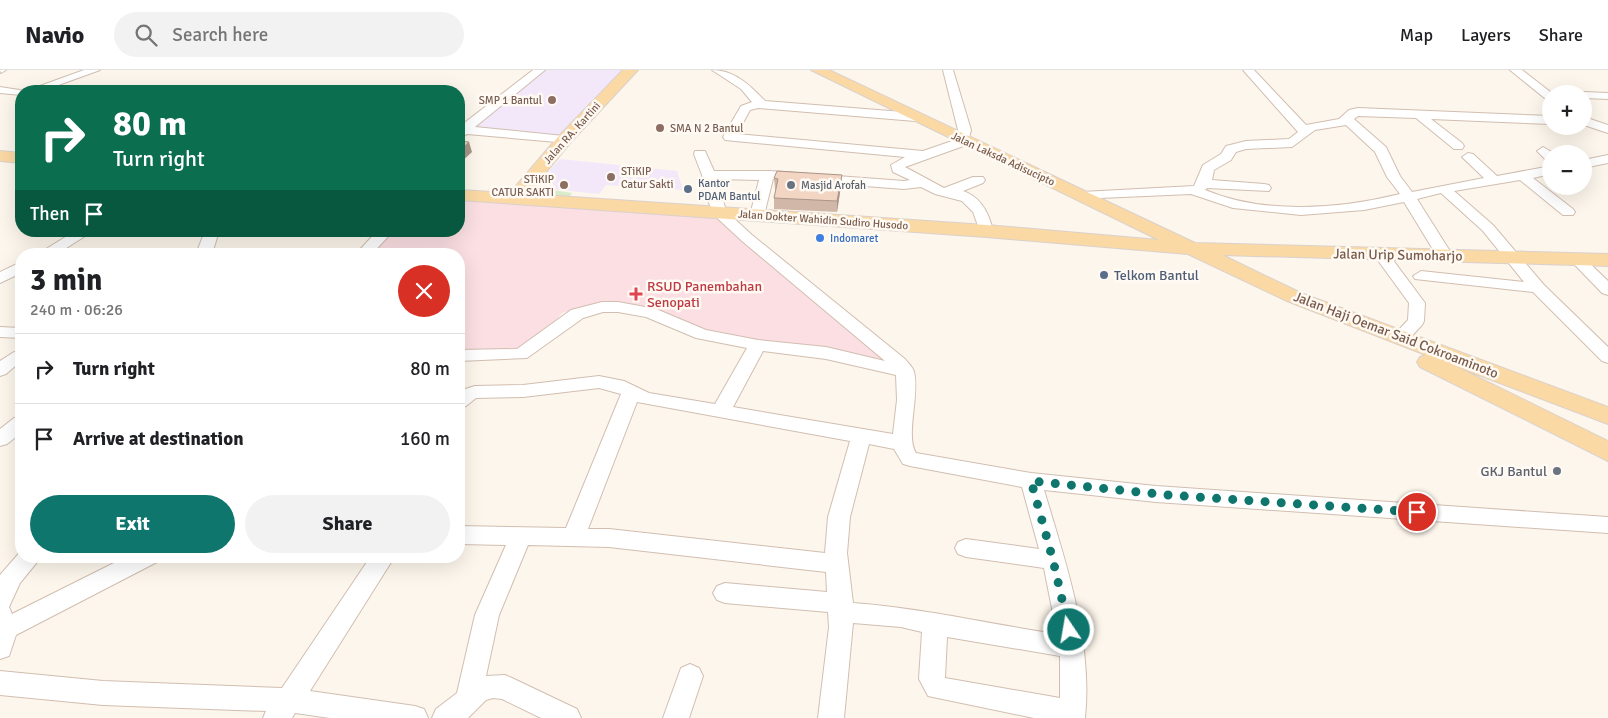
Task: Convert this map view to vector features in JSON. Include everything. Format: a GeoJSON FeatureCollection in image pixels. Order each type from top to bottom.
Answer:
{"type":"FeatureCollection","features":[{"type":"Feature","properties":{"kind":"main road","name":"Jalan RA. Kartini"},"geometry":{"type":"LineString","coordinates":[[515,200],[564,140],[631,70]]}},
{"type":"Feature","properties":{"kind":"main road","name":"Jalan Laksda Adisucipto"},"geometry":{"type":"LineString","coordinates":[[818,70],[1188,248]]}},
{"type":"Feature","properties":{"kind":"main road"},"geometry":{"type":"LineString","coordinates":[[0,156],[15,157]]}},
{"type":"Feature","properties":{"kind":"main road","name":"Jalan Dokter Wahidin Sudiro Husodo"},"geometry":{"type":"LineString","coordinates":[[465,196],[986,231],[1188,248]]}},
{"type":"Feature","properties":{"kind":"main road"},"geometry":{"type":"LineString","coordinates":[[1124,242],[1137,241],[1144,236],[1144,230],[1136,223]]}},
{"type":"Feature","properties":{"kind":"main road","name":"Jalan Urip Sumoharjo"},"geometry":{"type":"LineString","coordinates":[[1188,248],[1608,260]]}},
{"type":"Feature","properties":{"kind":"main road","name":"Jalan Haji Oemar Said Cokroaminoto"},"geometry":{"type":"LineString","coordinates":[[1188,248],[1294,297],[1608,416]]}},
{"type":"Feature","properties":{"kind":"main road"},"geometry":{"type":"LineString","coordinates":[[1239,271],[1238,259],[1251,251]]}},
{"type":"Feature","properties":{"kind":"main road"},"geometry":{"type":"LineString","coordinates":[[1294,297],[1528,410],[1608,452]]}},
{"type":"Feature","properties":{"kind":"street"},"geometry":{"type":"LineString","coordinates":[[50,85],[95,70]]}},
{"type":"Feature","properties":{"kind":"street"},"geometry":{"type":"LineString","coordinates":[[465,129],[540,70]]}},
{"type":"Feature","properties":{"kind":"street"},"geometry":{"type":"LineString","coordinates":[[717,70],[745,86],[761,104]]}},
{"type":"Feature","properties":{"kind":"street"},"geometry":{"type":"LineString","coordinates":[[948,70],[965,130],[963,140],[900,164],[898,169],[926,182],[935,190],[960,194],[980,208],[986,231]]}},
{"type":"Feature","properties":{"kind":"street"},"geometry":{"type":"LineString","coordinates":[[1248,70],[1304,132]]}},
{"type":"Feature","properties":{"kind":"street"},"geometry":{"type":"LineString","coordinates":[[1515,70],[1542,92]]}},
{"type":"Feature","properties":{"kind":"street"},"geometry":{"type":"LineString","coordinates":[[0,90],[15,91]]}},
{"type":"Feature","properties":{"kind":"street"},"geometry":{"type":"LineString","coordinates":[[1592,95],[1608,96]]}},
{"type":"Feature","properties":{"kind":"street"},"geometry":{"type":"LineString","coordinates":[[915,117],[761,104],[745,108],[728,137],[922,155]]}},
{"type":"Feature","properties":{"kind":"street"},"geometry":{"type":"LineString","coordinates":[[1200,187],[1208,168],[1226,157],[1231,149],[1246,145],[1288,144],[1295,141],[1311,127],[1343,122],[1353,113],[1362,111],[1542,120]]}},
{"type":"Feature","properties":{"kind":"street"},"geometry":{"type":"LineString","coordinates":[[1417,113],[1458,146]]}},
{"type":"Feature","properties":{"kind":"street"},"geometry":{"type":"LineString","coordinates":[[1346,118],[1381,150],[1394,177],[1445,256]]}},
{"type":"Feature","properties":{"kind":"street"},"geometry":{"type":"LineString","coordinates":[[1592,124],[1608,129]]}},
{"type":"Feature","properties":{"kind":"street"},"geometry":{"type":"LineString","coordinates":[[465,132],[564,140]]}},
{"type":"Feature","properties":{"kind":"street"},"geometry":{"type":"LineString","coordinates":[[700,154],[709,175],[714,199],[720,213],[905,371],[907,385],[902,443],[903,452],[910,459],[1031,481],[1162,494],[1608,525]]}},
{"type":"Feature","properties":{"kind":"street"},"geometry":{"type":"LineString","coordinates":[[1468,157],[1495,181]]}},
{"type":"Feature","properties":{"kind":"street"},"geometry":{"type":"LineString","coordinates":[[1592,163],[1608,159]]}},
{"type":"Feature","properties":{"kind":"street"},"geometry":{"type":"LineString","coordinates":[[1592,166],[1608,173]]}},
{"type":"Feature","properties":{"kind":"street"},"geometry":{"type":"LineString","coordinates":[[1200,187],[1225,203],[1280,209],[1353,208],[1444,189],[1542,172]]}},
{"type":"Feature","properties":{"kind":"street"},"geometry":{"type":"LineString","coordinates":[[709,175],[767,176],[776,174],[904,185],[926,182]]}},
{"type":"Feature","properties":{"kind":"street"},"geometry":{"type":"LineString","coordinates":[[757,215],[767,176]]}},
{"type":"Feature","properties":{"kind":"street"},"geometry":{"type":"LineString","coordinates":[[1523,176],[1568,212]]}},
{"type":"Feature","properties":{"kind":"street"},"geometry":{"type":"LineString","coordinates":[[949,192],[978,180]]}},
{"type":"Feature","properties":{"kind":"street"},"geometry":{"type":"LineString","coordinates":[[1082,196],[1200,187],[1264,188]]}},
{"type":"Feature","properties":{"kind":"street"},"geometry":{"type":"LineString","coordinates":[[1444,189],[1477,217],[1538,288],[1608,357]]}},
{"type":"Feature","properties":{"kind":"street"},"geometry":{"type":"LineString","coordinates":[[56,248],[75,237]]}},
{"type":"Feature","properties":{"kind":"street"},"geometry":{"type":"LineString","coordinates":[[369,248],[380,237]]}},
{"type":"Feature","properties":{"kind":"street"},"geometry":{"type":"LineString","coordinates":[[1382,255],[1417,303],[1416,320],[1401,337]]}},
{"type":"Feature","properties":{"kind":"street"},"geometry":{"type":"LineString","coordinates":[[1578,260],[1608,290]]}},
{"type":"Feature","properties":{"kind":"street"},"geometry":{"type":"LineString","coordinates":[[0,278],[15,270]]}},
{"type":"Feature","properties":{"kind":"street"},"geometry":{"type":"LineString","coordinates":[[1421,276],[1538,288]]}},
{"type":"Feature","properties":{"kind":"street"},"geometry":{"type":"LineString","coordinates":[[465,355],[521,354],[567,321],[590,309],[602,307],[635,309],[702,334],[758,345],[826,353],[905,371]]}},
{"type":"Feature","properties":{"kind":"street"},"geometry":{"type":"LineString","coordinates":[[0,332],[15,333]]}},
{"type":"Feature","properties":{"kind":"street"},"geometry":{"type":"LineString","coordinates":[[1588,339],[1608,340]]}},
{"type":"Feature","properties":{"kind":"street"},"geometry":{"type":"LineString","coordinates":[[721,411],[758,345]]}},
{"type":"Feature","properties":{"kind":"street"},"geometry":{"type":"LineString","coordinates":[[0,370],[14,358]]}},
{"type":"Feature","properties":{"kind":"street"},"geometry":{"type":"LineString","coordinates":[[465,395],[476,392],[523,391],[599,382],[617,385],[644,398],[902,443]]}},
{"type":"Feature","properties":{"kind":"street"},"geometry":{"type":"LineString","coordinates":[[574,536],[631,393]]}},
{"type":"Feature","properties":{"kind":"street"},"geometry":{"type":"LineString","coordinates":[[831,718],[841,608],[837,564],[840,506],[862,435]]}},
{"type":"Feature","properties":{"kind":"street"},"geometry":{"type":"LineString","coordinates":[[934,624],[932,679],[933,684],[938,688],[1073,716],[1072,648],[1053,560],[1031,481]]}},
{"type":"Feature","properties":{"kind":"street"},"geometry":{"type":"LineString","coordinates":[[465,535],[574,536],[837,564]]}},
{"type":"Feature","properties":{"kind":"street"},"geometry":{"type":"LineString","coordinates":[[456,711],[490,606],[521,536]]}},
{"type":"Feature","properties":{"kind":"street"},"geometry":{"type":"LineString","coordinates":[[966,548],[1053,560]]}},
{"type":"Feature","properties":{"kind":"street"},"geometry":{"type":"LineString","coordinates":[[0,602],[6,582],[23,563]]}},
{"type":"Feature","properties":{"kind":"street"},"geometry":{"type":"LineString","coordinates":[[2,630],[135,563]]}},
{"type":"Feature","properties":{"kind":"street"},"geometry":{"type":"LineString","coordinates":[[282,709],[379,563]]}},
{"type":"Feature","properties":{"kind":"street"},"geometry":{"type":"LineString","coordinates":[[725,593],[901,617],[995,636],[1072,648]]}},
{"type":"Feature","properties":{"kind":"street"},"geometry":{"type":"LineString","coordinates":[[676,718],[690,676]]}},
{"type":"Feature","properties":{"kind":"street"},"geometry":{"type":"LineString","coordinates":[[0,683],[282,709],[415,718]]}},
{"type":"Feature","properties":{"kind":"street"},"geometry":{"type":"LineString","coordinates":[[456,711],[484,688],[494,686],[505,687],[568,718]]}},
{"type":"Feature","properties":{"kind":"shaded area","name":"SMP 1 Bantul"},"geometry":{"type":"Polygon","coordinates":[[[543,70],[627,70],[563,136],[552,137],[479,130],[475,126],[543,70]]]}},
{"type":"Feature","properties":{"kind":"shaded area","name":"STiKIP Catur Sakti"},"geometry":{"type":"Polygon","coordinates":[[[560,159],[677,171],[683,190],[606,185],[599,194],[551,189],[554,184],[539,182],[560,159]]]}},
{"type":"Feature","properties":{"kind":"shaded area","name":"RSUD Panembahan Senopati"},"geometry":{"type":"Polygon","coordinates":[[[465,199],[720,216],[901,368],[757,345],[619,305],[588,305],[562,313],[531,352],[465,351],[465,248],[368,248],[380,237],[465,237],[465,199]]]}},
{"type":"Feature","properties":{"kind":"green space"},"geometry":{"type":"Polygon","coordinates":[[[549,168],[535,187],[572,193],[565,203],[514,200],[549,168]]]}},
{"type":"Feature","properties":{"kind":"building"},"geometry":{"type":"Polygon","coordinates":[[[777,171],[842,175],[837,201],[774,198],[778,179],[774,178],[777,171]]]}},
{"type":"Feature","properties":{"kind":"place","name":"SMP 1 Bantul"},"geometry":{"type":"Point","coordinates":[552,100]}},
{"type":"Feature","properties":{"kind":"place","name":"SMA N 2 Bantul"},"geometry":{"type":"Point","coordinates":[660,128]}},
{"type":"Feature","properties":{"kind":"place","name":"STiKIP Catur Sakti"},"geometry":{"type":"Point","coordinates":[611,177]}},
{"type":"Feature","properties":{"kind":"place","name":"STiKIP CATUR SAKTI"},"geometry":{"type":"Point","coordinates":[564,185]}},
{"type":"Feature","properties":{"kind":"place","name":"Masjid Arofah"},"geometry":{"type":"Point","coordinates":[791,185]}},
{"type":"Feature","properties":{"kind":"place","name":"Kantor PDAM Bantul"},"geometry":{"type":"Point","coordinates":[688,189]}},
{"type":"Feature","properties":{"kind":"place","name":"Indomaret"},"geometry":{"type":"Point","coordinates":[820,238]}},
{"type":"Feature","properties":{"kind":"place","name":"Telkom Bantul"},"geometry":{"type":"Point","coordinates":[1104,275]}},
{"type":"Feature","properties":{"kind":"place","name":"RSUD Panembahan Senopati"},"geometry":{"type":"Point","coordinates":[636,294]}},
{"type":"Feature","properties":{"kind":"place","name":"GKJ Bantul"},"geometry":{"type":"Point","coordinates":[1557,471]}},
{"type":"Feature","properties":{"kind":"route"},"geometry":{"type":"LineString","coordinates":[[1069,630],[1053,560],[1031,481],[1168,495],[1417,512]]}}]}
